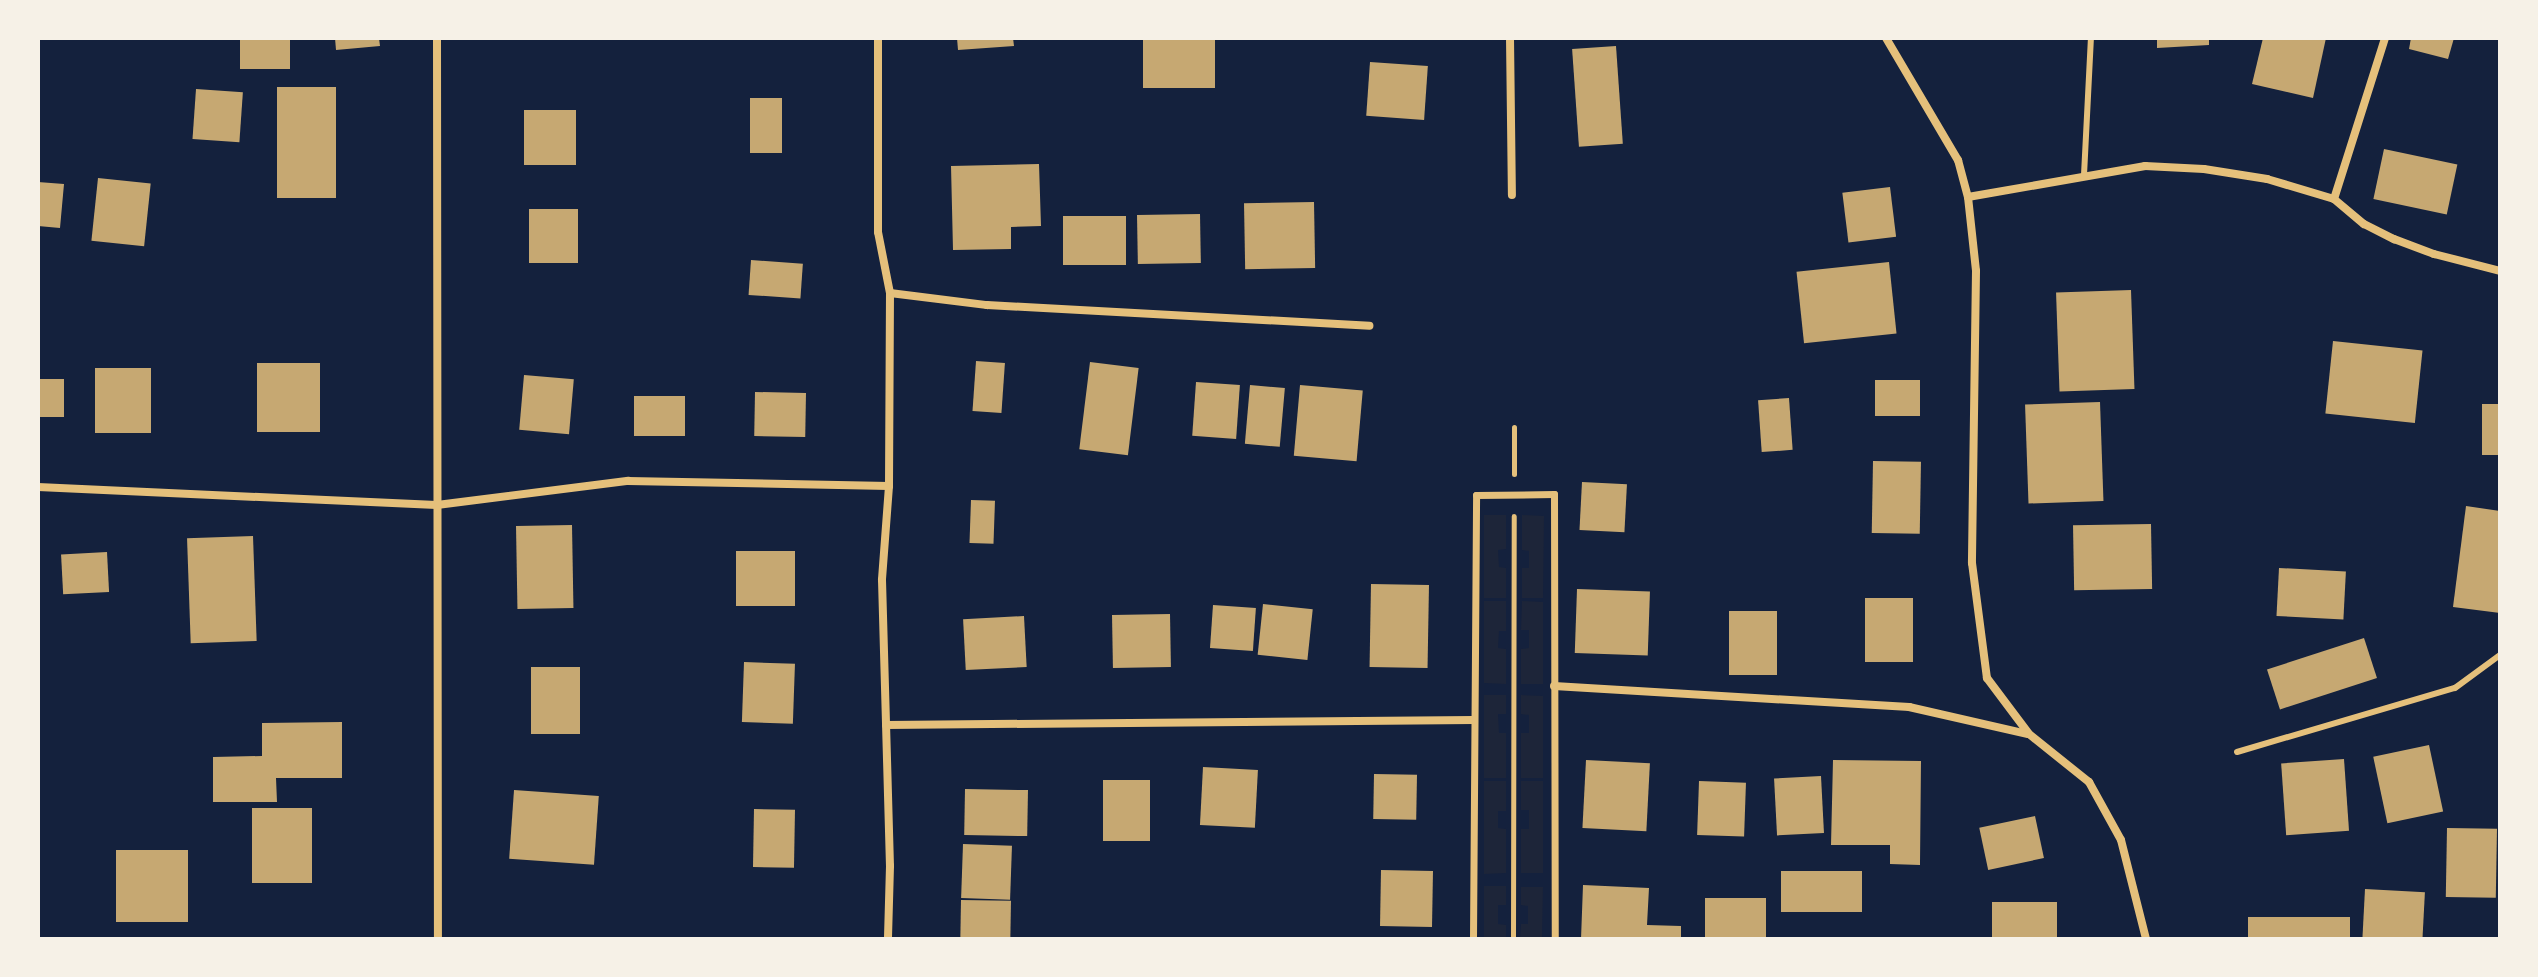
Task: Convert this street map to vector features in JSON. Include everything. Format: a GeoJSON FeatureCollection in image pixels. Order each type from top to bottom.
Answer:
{"type":"FeatureCollection","features":[{"type":"Feature","properties":{"kind":"street"},"geometry":{"type":"LineString","coordinates":[[437,38],[438,939]]}},
{"type":"Feature","properties":{"kind":"street"},"geometry":{"type":"LineString","coordinates":[[878,38],[878,232],[890,293],[889,486],[882,580],[888,939]]}},
{"type":"Feature","properties":{"kind":"street"},"geometry":{"type":"LineString","coordinates":[[1510,38],[1512,195]]}},
{"type":"Feature","properties":{"kind":"street"},"geometry":{"type":"LineString","coordinates":[[1886,38],[1945,134],[1958,160],[1968,197],[1976,271],[1972,563],[1987,678],[2029,734],[2089,782],[2121,840],[2146,939]]}},
{"type":"Feature","properties":{"kind":"street"},"geometry":{"type":"LineString","coordinates":[[2334,199],[2385,38]]}},
{"type":"Feature","properties":{"kind":"street"},"geometry":{"type":"LineString","coordinates":[[1968,197],[2145,166],[2204,169],[2267,179],[2334,199],[2364,224],[2394,239],[2434,254],[2500,271]]}},
{"type":"Feature","properties":{"kind":"street"},"geometry":{"type":"LineString","coordinates":[[890,293],[987,305],[1369,326]]}},
{"type":"Feature","properties":{"kind":"street"},"geometry":{"type":"LineString","coordinates":[[38,487],[437,505],[628,481],[889,486]]}},
{"type":"Feature","properties":{"kind":"street"},"geometry":{"type":"LineString","coordinates":[[1473,939],[1476,495],[1554,494],[1555,939]]}},
{"type":"Feature","properties":{"kind":"street"},"geometry":{"type":"LineString","coordinates":[[1554,686],[1909,707],[2029,734]]}},
{"type":"Feature","properties":{"kind":"street"},"geometry":{"type":"LineString","coordinates":[[886,725],[1474,720]]}},
{"type":"Feature","properties":{"kind":"lane"},"geometry":{"type":"LineString","coordinates":[[2084,175],[2091,38]]}},
{"type":"Feature","properties":{"kind":"lane"},"geometry":{"type":"LineString","coordinates":[[2237,752],[2455,688],[2500,655]]}},
{"type":"Feature","properties":{"kind":"path"},"geometry":{"type":"LineString","coordinates":[[1513,939],[1514,427]]}},
{"type":"Feature","properties":{"kind":"shaded area"},"geometry":{"type":"Polygon","coordinates":[[[1484,515],[1506,515],[1506,549],[1498,550],[1499,567],[1506,568],[1506,598],[1484,598],[1484,515]]]}},
{"type":"Feature","properties":{"kind":"shaded area"},"geometry":{"type":"Polygon","coordinates":[[[1522,515],[1544,516],[1543,598],[1522,598],[1522,568],[1529,568],[1529,551],[1522,550],[1522,515]]]}},
{"type":"Feature","properties":{"kind":"shaded area"},"geometry":{"type":"Polygon","coordinates":[[[1484,601],[1506,601],[1506,631],[1499,631],[1498,648],[1506,649],[1506,684],[1484,683],[1484,601]]]}},
{"type":"Feature","properties":{"kind":"shaded area"},"geometry":{"type":"Polygon","coordinates":[[[1522,601],[1543,602],[1543,684],[1521,684],[1521,649],[1529,648],[1529,630],[1521,630],[1522,601]]]}},
{"type":"Feature","properties":{"kind":"shaded area"},"geometry":{"type":"Polygon","coordinates":[[[1484,695],[1506,695],[1506,714],[1498,714],[1499,733],[1506,733],[1506,778],[1484,778],[1484,695]]]}},
{"type":"Feature","properties":{"kind":"shaded area"},"geometry":{"type":"Polygon","coordinates":[[[1521,695],[1543,696],[1543,778],[1521,778],[1521,733],[1529,733],[1529,715],[1521,714],[1521,695]]]}},
{"type":"Feature","properties":{"kind":"shaded area"},"geometry":{"type":"Polygon","coordinates":[[[1484,781],[1506,781],[1506,811],[1498,811],[1498,828],[1506,829],[1506,873],[1484,874],[1484,781]]]}},
{"type":"Feature","properties":{"kind":"shaded area"},"geometry":{"type":"Polygon","coordinates":[[[1521,781],[1543,781],[1543,873],[1521,873],[1521,829],[1529,829],[1529,810],[1521,810],[1521,781]]]}},
{"type":"Feature","properties":{"kind":"shaded area"},"geometry":{"type":"Polygon","coordinates":[[[1484,886],[1506,886],[1506,905],[1498,905],[1498,924],[1506,925],[1506,939],[1484,939],[1484,886]]]}},
{"type":"Feature","properties":{"kind":"shaded area"},"geometry":{"type":"Polygon","coordinates":[[[1521,887],[1543,887],[1542,939],[1520,939],[1521,924],[1528,924],[1528,906],[1521,905],[1521,887]]]}},
{"type":"Feature","properties":{"kind":"building"},"geometry":{"type":"Polygon","coordinates":[[[240,38],[290,38],[290,69],[240,69],[240,38]]]}},
{"type":"Feature","properties":{"kind":"building"},"geometry":{"type":"Polygon","coordinates":[[[335,38],[379,38],[380,46],[336,50],[335,38]]]}},
{"type":"Feature","properties":{"kind":"building"},"geometry":{"type":"Polygon","coordinates":[[[957,38],[1013,38],[1014,46],[958,50],[957,38]]]}},
{"type":"Feature","properties":{"kind":"building"},"geometry":{"type":"Polygon","coordinates":[[[1143,38],[1215,38],[1215,88],[1143,88],[1143,38]]]}},
{"type":"Feature","properties":{"kind":"building"},"geometry":{"type":"Polygon","coordinates":[[[2157,38],[2209,38],[2209,45],[2157,48],[2157,38]]]}},
{"type":"Feature","properties":{"kind":"building"},"geometry":{"type":"Polygon","coordinates":[[[2263,38],[2326,38],[2313,98],[2252,84],[2263,38]]]}},
{"type":"Feature","properties":{"kind":"building"},"geometry":{"type":"Polygon","coordinates":[[[2411,38],[2454,38],[2448,59],[2409,49],[2411,38]]]}},
{"type":"Feature","properties":{"kind":"building"},"geometry":{"type":"Polygon","coordinates":[[[1616,46],[1623,144],[1579,147],[1572,49],[1616,46]]]}},
{"type":"Feature","properties":{"kind":"building"},"geometry":{"type":"Polygon","coordinates":[[[1370,62],[1428,66],[1424,120],[1366,116],[1370,62]]]}},
{"type":"Feature","properties":{"kind":"building"},"geometry":{"type":"Polygon","coordinates":[[[277,87],[336,87],[336,198],[277,198],[277,87]]]}},
{"type":"Feature","properties":{"kind":"building"},"geometry":{"type":"Polygon","coordinates":[[[196,89],[243,92],[239,142],[193,139],[196,89]]]}},
{"type":"Feature","properties":{"kind":"building"},"geometry":{"type":"Polygon","coordinates":[[[750,98],[782,98],[782,153],[750,153],[750,98]]]}},
{"type":"Feature","properties":{"kind":"building"},"geometry":{"type":"Polygon","coordinates":[[[524,110],[576,110],[576,165],[524,165],[524,110]]]}},
{"type":"Feature","properties":{"kind":"building"},"geometry":{"type":"Polygon","coordinates":[[[2384,149],[2457,165],[2447,214],[2373,199],[2384,149]]]}},
{"type":"Feature","properties":{"kind":"building"},"geometry":{"type":"Polygon","coordinates":[[[1039,164],[1041,226],[1011,227],[1011,249],[953,250],[951,166],[1039,164]]]}},
{"type":"Feature","properties":{"kind":"building"},"geometry":{"type":"Polygon","coordinates":[[[98,178],[151,184],[144,246],[91,241],[98,178]]]}},
{"type":"Feature","properties":{"kind":"building"},"geometry":{"type":"Polygon","coordinates":[[[38,182],[64,184],[60,228],[38,226],[38,182]]]}},
{"type":"Feature","properties":{"kind":"building"},"geometry":{"type":"Polygon","coordinates":[[[1890,187],[1896,237],[1848,242],[1842,193],[1890,187]]]}},
{"type":"Feature","properties":{"kind":"building"},"geometry":{"type":"Polygon","coordinates":[[[1314,202],[1315,268],[1245,269],[1244,203],[1314,202]]]}},
{"type":"Feature","properties":{"kind":"building"},"geometry":{"type":"Polygon","coordinates":[[[529,209],[578,209],[578,263],[529,263],[529,209]]]}},
{"type":"Feature","properties":{"kind":"building"},"geometry":{"type":"Polygon","coordinates":[[[1200,214],[1201,263],[1138,264],[1137,215],[1200,214]]]}},
{"type":"Feature","properties":{"kind":"building"},"geometry":{"type":"Polygon","coordinates":[[[1063,216],[1126,216],[1126,265],[1063,265],[1063,216]]]}},
{"type":"Feature","properties":{"kind":"building"},"geometry":{"type":"Polygon","coordinates":[[[751,260],[803,264],[800,299],[749,295],[751,260]]]}},
{"type":"Feature","properties":{"kind":"building"},"geometry":{"type":"Polygon","coordinates":[[[1889,262],[1897,334],[1804,343],[1797,272],[1889,262]]]}},
{"type":"Feature","properties":{"kind":"building"},"geometry":{"type":"Polygon","coordinates":[[[2131,290],[2134,389],[2060,392],[2056,293],[2131,290]]]}},
{"type":"Feature","properties":{"kind":"building"},"geometry":{"type":"Polygon","coordinates":[[[2333,341],[2423,350],[2415,423],[2325,414],[2333,341]]]}},
{"type":"Feature","properties":{"kind":"building"},"geometry":{"type":"Polygon","coordinates":[[[976,361],[1005,363],[1001,413],[973,411],[976,361]]]}},
{"type":"Feature","properties":{"kind":"building"},"geometry":{"type":"Polygon","coordinates":[[[1090,362],[1139,368],[1128,455],[1079,449],[1090,362]]]}},
{"type":"Feature","properties":{"kind":"building"},"geometry":{"type":"Polygon","coordinates":[[[257,363],[320,363],[320,432],[257,432],[257,363]]]}},
{"type":"Feature","properties":{"kind":"building"},"geometry":{"type":"Polygon","coordinates":[[[95,368],[151,368],[151,433],[95,433],[95,368]]]}},
{"type":"Feature","properties":{"kind":"building"},"geometry":{"type":"Polygon","coordinates":[[[524,375],[574,379],[569,434],[519,430],[524,375]]]}},
{"type":"Feature","properties":{"kind":"building"},"geometry":{"type":"Polygon","coordinates":[[[38,379],[64,379],[64,417],[38,417],[38,379]]]}},
{"type":"Feature","properties":{"kind":"building"},"geometry":{"type":"Polygon","coordinates":[[[1875,380],[1920,380],[1920,416],[1875,416],[1875,380]]]}},
{"type":"Feature","properties":{"kind":"building"},"geometry":{"type":"Polygon","coordinates":[[[1196,382],[1240,385],[1236,439],[1192,436],[1196,382]]]}},
{"type":"Feature","properties":{"kind":"building"},"geometry":{"type":"Polygon","coordinates":[[[1250,385],[1285,388],[1280,447],[1245,444],[1250,385]]]}},
{"type":"Feature","properties":{"kind":"building"},"geometry":{"type":"Polygon","coordinates":[[[1300,385],[1363,390],[1357,461],[1294,456],[1300,385]]]}},
{"type":"Feature","properties":{"kind":"building"},"geometry":{"type":"Polygon","coordinates":[[[755,392],[806,393],[805,437],[754,436],[755,392]]]}},
{"type":"Feature","properties":{"kind":"building"},"geometry":{"type":"Polygon","coordinates":[[[634,396],[685,396],[685,436],[634,436],[634,396]]]}},
{"type":"Feature","properties":{"kind":"building"},"geometry":{"type":"Polygon","coordinates":[[[1789,398],[1793,450],[1762,452],[1758,400],[1789,398]]]}},
{"type":"Feature","properties":{"kind":"building"},"geometry":{"type":"Polygon","coordinates":[[[2100,402],[2103,501],[2029,504],[2025,405],[2100,402]]]}},
{"type":"Feature","properties":{"kind":"building"},"geometry":{"type":"Polygon","coordinates":[[[2482,404],[2500,404],[2500,455],[2482,455],[2482,404]]]}},
{"type":"Feature","properties":{"kind":"building"},"geometry":{"type":"Polygon","coordinates":[[[1873,461],[1921,462],[1920,534],[1872,533],[1873,461]]]}},
{"type":"Feature","properties":{"kind":"building"},"geometry":{"type":"Polygon","coordinates":[[[1582,482],[1627,484],[1624,532],[1579,530],[1582,482]]]}},
{"type":"Feature","properties":{"kind":"building"},"geometry":{"type":"Polygon","coordinates":[[[971,500],[995,501],[993,544],[969,543],[971,500]]]}},
{"type":"Feature","properties":{"kind":"building"},"geometry":{"type":"Polygon","coordinates":[[[2466,506],[2500,511],[2500,613],[2453,607],[2466,506]]]}},
{"type":"Feature","properties":{"kind":"building"},"geometry":{"type":"Polygon","coordinates":[[[2151,524],[2152,589],[2074,590],[2073,525],[2151,524]]]}},
{"type":"Feature","properties":{"kind":"building"},"geometry":{"type":"Polygon","coordinates":[[[572,525],[573,608],[517,609],[516,526],[572,525]]]}},
{"type":"Feature","properties":{"kind":"building"},"geometry":{"type":"Polygon","coordinates":[[[253,536],[257,641],[191,643],[187,538],[253,536]]]}},
{"type":"Feature","properties":{"kind":"building"},"geometry":{"type":"Polygon","coordinates":[[[736,551],[795,551],[795,606],[736,606],[736,551]]]}},
{"type":"Feature","properties":{"kind":"building"},"geometry":{"type":"Polygon","coordinates":[[[107,552],[109,592],[63,594],[61,554],[107,552]]]}},
{"type":"Feature","properties":{"kind":"building"},"geometry":{"type":"Polygon","coordinates":[[[2279,568],[2346,572],[2343,619],[2276,616],[2279,568]]]}},
{"type":"Feature","properties":{"kind":"building"},"geometry":{"type":"Polygon","coordinates":[[[1371,584],[1429,585],[1428,668],[1370,667],[1371,584]]]}},
{"type":"Feature","properties":{"kind":"building"},"geometry":{"type":"Polygon","coordinates":[[[1577,589],[1650,592],[1648,656],[1575,653],[1577,589]]]}},
{"type":"Feature","properties":{"kind":"building"},"geometry":{"type":"Polygon","coordinates":[[[1865,598],[1913,598],[1913,662],[1865,662],[1865,598]]]}},
{"type":"Feature","properties":{"kind":"building"},"geometry":{"type":"Polygon","coordinates":[[[1263,604],[1313,609],[1307,660],[1258,655],[1263,604]]]}},
{"type":"Feature","properties":{"kind":"building"},"geometry":{"type":"Polygon","coordinates":[[[1213,605],[1256,608],[1253,651],[1210,648],[1213,605]]]}},
{"type":"Feature","properties":{"kind":"building"},"geometry":{"type":"Polygon","coordinates":[[[1729,611],[1777,611],[1777,675],[1729,675],[1729,611]]]}},
{"type":"Feature","properties":{"kind":"building"},"geometry":{"type":"Polygon","coordinates":[[[1170,614],[1171,667],[1113,668],[1112,615],[1170,614]]]}},
{"type":"Feature","properties":{"kind":"building"},"geometry":{"type":"Polygon","coordinates":[[[1024,616],[1027,667],[966,670],[963,619],[1024,616]]]}},
{"type":"Feature","properties":{"kind":"building"},"geometry":{"type":"Polygon","coordinates":[[[2364,638],[2377,678],[2280,709],[2267,670],[2364,638]]]}},
{"type":"Feature","properties":{"kind":"building"},"geometry":{"type":"Polygon","coordinates":[[[744,662],[795,664],[793,724],[742,722],[744,662]]]}},
{"type":"Feature","properties":{"kind":"building"},"geometry":{"type":"Polygon","coordinates":[[[531,667],[580,667],[580,734],[531,734],[531,667]]]}},
{"type":"Feature","properties":{"kind":"building"},"geometry":{"type":"Polygon","coordinates":[[[342,722],[342,778],[276,778],[277,802],[213,802],[213,757],[262,756],[262,723],[342,722]]]}},
{"type":"Feature","properties":{"kind":"building"},"geometry":{"type":"Polygon","coordinates":[[[2429,745],[2443,812],[2387,823],[2373,757],[2429,745]]]}},
{"type":"Feature","properties":{"kind":"building"},"geometry":{"type":"Polygon","coordinates":[[[2344,759],[2349,831],[2286,835],[2281,763],[2344,759]]]}},
{"type":"Feature","properties":{"kind":"building"},"geometry":{"type":"Polygon","coordinates":[[[1586,760],[1650,763],[1646,831],[1582,828],[1586,760]]]}},
{"type":"Feature","properties":{"kind":"building"},"geometry":{"type":"Polygon","coordinates":[[[1833,760],[1921,761],[1920,865],[1890,864],[1890,845],[1831,845],[1833,760]]]}},
{"type":"Feature","properties":{"kind":"building"},"geometry":{"type":"Polygon","coordinates":[[[1203,767],[1258,770],[1255,828],[1200,825],[1203,767]]]}},
{"type":"Feature","properties":{"kind":"building"},"geometry":{"type":"Polygon","coordinates":[[[1374,774],[1417,775],[1416,820],[1373,819],[1374,774]]]}},
{"type":"Feature","properties":{"kind":"building"},"geometry":{"type":"Polygon","coordinates":[[[1821,776],[1824,833],[1777,835],[1774,778],[1821,776]]]}},
{"type":"Feature","properties":{"kind":"building"},"geometry":{"type":"Polygon","coordinates":[[[1103,780],[1150,780],[1150,841],[1103,841],[1103,780]]]}},
{"type":"Feature","properties":{"kind":"building"},"geometry":{"type":"Polygon","coordinates":[[[1699,781],[1746,783],[1744,837],[1697,835],[1699,781]]]}},
{"type":"Feature","properties":{"kind":"building"},"geometry":{"type":"Polygon","coordinates":[[[965,789],[1028,790],[1027,836],[964,835],[965,789]]]}},
{"type":"Feature","properties":{"kind":"building"},"geometry":{"type":"Polygon","coordinates":[[[514,790],[599,796],[594,865],[509,859],[514,790]]]}},
{"type":"Feature","properties":{"kind":"building"},"geometry":{"type":"Polygon","coordinates":[[[252,808],[312,808],[312,883],[252,883],[252,808]]]}},
{"type":"Feature","properties":{"kind":"building"},"geometry":{"type":"Polygon","coordinates":[[[754,809],[795,810],[794,868],[753,867],[754,809]]]}},
{"type":"Feature","properties":{"kind":"building"},"geometry":{"type":"Polygon","coordinates":[[[2035,816],[2044,858],[1988,870],[1979,828],[2035,816]]]}},
{"type":"Feature","properties":{"kind":"building"},"geometry":{"type":"Polygon","coordinates":[[[2447,828],[2497,829],[2496,898],[2446,897],[2447,828]]]}},
{"type":"Feature","properties":{"kind":"building"},"geometry":{"type":"Polygon","coordinates":[[[963,844],[1012,846],[1010,900],[961,898],[963,844]]]}},
{"type":"Feature","properties":{"kind":"building"},"geometry":{"type":"Polygon","coordinates":[[[116,850],[188,850],[188,922],[116,922],[116,850]]]}},
{"type":"Feature","properties":{"kind":"building"},"geometry":{"type":"Polygon","coordinates":[[[1381,870],[1433,871],[1432,927],[1380,926],[1381,870]]]}},
{"type":"Feature","properties":{"kind":"building"},"geometry":{"type":"Polygon","coordinates":[[[1781,871],[1862,871],[1862,912],[1781,912],[1781,871]]]}},
{"type":"Feature","properties":{"kind":"building"},"geometry":{"type":"Polygon","coordinates":[[[1583,885],[1649,888],[1647,925],[1681,926],[1681,939],[1581,939],[1583,885]]]}},
{"type":"Feature","properties":{"kind":"building"},"geometry":{"type":"Polygon","coordinates":[[[2365,889],[2425,892],[2422,939],[2362,939],[2365,889]]]}},
{"type":"Feature","properties":{"kind":"building"},"geometry":{"type":"Polygon","coordinates":[[[1705,898],[1766,898],[1766,939],[1705,939],[1705,898]]]}},
{"type":"Feature","properties":{"kind":"building"},"geometry":{"type":"Polygon","coordinates":[[[961,900],[1011,901],[1010,939],[960,939],[961,900]]]}},
{"type":"Feature","properties":{"kind":"building"},"geometry":{"type":"Polygon","coordinates":[[[1992,902],[2057,902],[2057,939],[1992,939],[1992,902]]]}},
{"type":"Feature","properties":{"kind":"building"},"geometry":{"type":"Polygon","coordinates":[[[2248,917],[2350,917],[2350,939],[2248,939],[2248,917]]]}}]}
